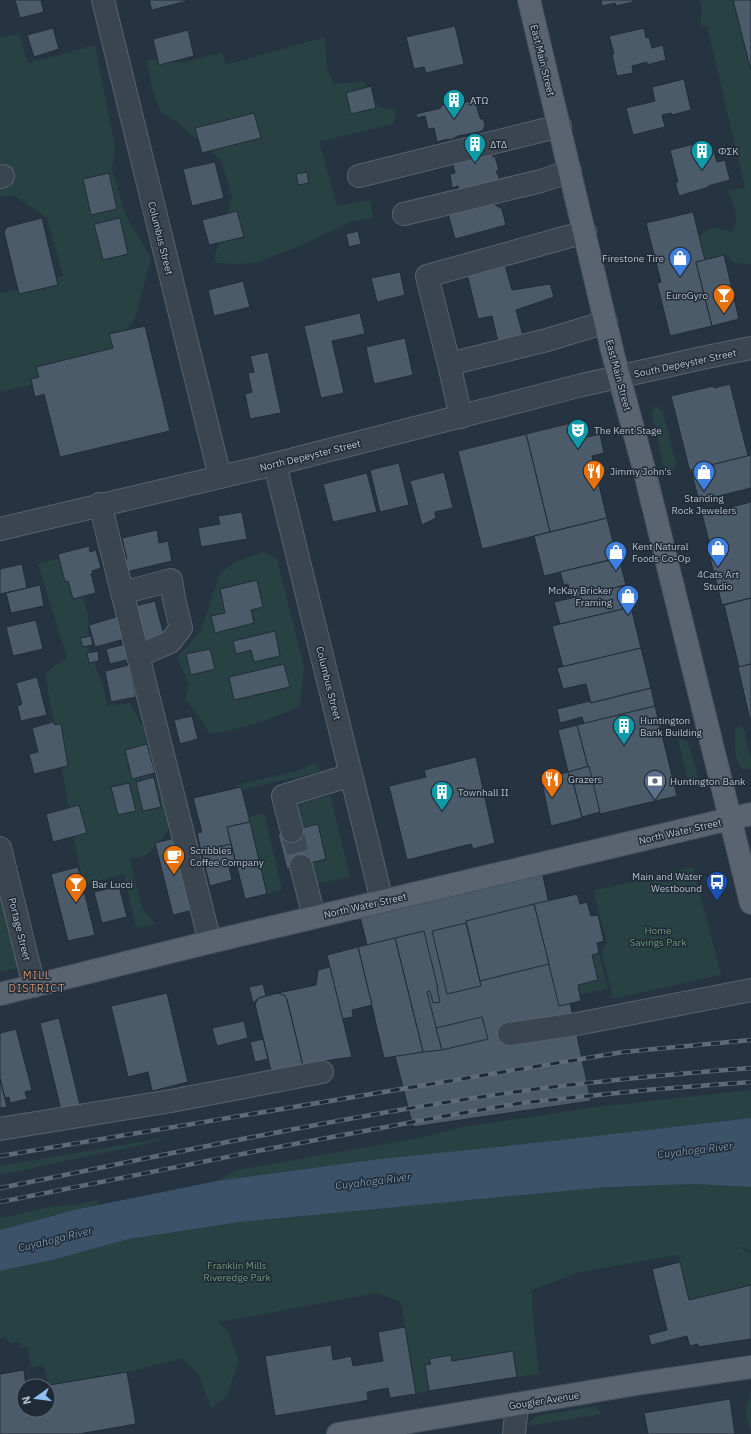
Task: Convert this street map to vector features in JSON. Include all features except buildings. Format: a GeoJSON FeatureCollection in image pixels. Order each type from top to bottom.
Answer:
{"type":"FeatureCollection","features":[{"type":"Feature","properties":{"kind":"main road","name":"East Main Street"},"geometry":{"type":"LineString","coordinates":[[529,0],[606,322],[644,469],[751,903]]}},
{"type":"Feature","properties":{"kind":"main road","name":"North Water Street"},"geometry":{"type":"LineString","coordinates":[[0,994],[314,917],[751,814]]}},
{"type":"Feature","properties":{"kind":"main road","name":"Gougler Avenue"},"geometry":{"type":"LineString","coordinates":[[338,1434],[751,1367]]}},
{"type":"Feature","properties":{"kind":"street","name":"Columbus Street"},"geometry":{"type":"LineString","coordinates":[[103,0],[220,476]]}},
{"type":"Feature","properties":{"kind":"street"},"geometry":{"type":"LineString","coordinates":[[359,176],[560,126]]}},
{"type":"Feature","properties":{"kind":"street"},"geometry":{"type":"LineString","coordinates":[[404,214],[540,181],[570,171]]}},
{"type":"Feature","properties":{"kind":"street"},"geometry":{"type":"LineString","coordinates":[[461,417],[450,364],[426,276],[585,232]]}},
{"type":"Feature","properties":{"kind":"street"},"geometry":{"type":"LineString","coordinates":[[450,364],[547,340],[606,322]]}},
{"type":"Feature","properties":{"kind":"street","name":"South Depeyster Street"},"geometry":{"type":"LineString","coordinates":[[620,377],[751,348]]}},
{"type":"Feature","properties":{"kind":"street","name":"North Depeyster Street"},"geometry":{"type":"LineString","coordinates":[[0,529],[100,504],[275,464],[582,385],[620,377]]}},
{"type":"Feature","properties":{"kind":"street","name":"Columbus Street"},"geometry":{"type":"LineString","coordinates":[[275,464],[382,902]]}},
{"type":"Feature","properties":{"kind":"street"},"geometry":{"type":"LineString","coordinates":[[100,504],[210,942]]}},
{"type":"Feature","properties":{"kind":"street"},"geometry":{"type":"LineString","coordinates":[[122,593],[171,580],[181,628],[170,642],[138,656]]}},
{"type":"Feature","properties":{"kind":"street"},"geometry":{"type":"LineString","coordinates":[[292,831],[283,796],[351,775]]}},
{"type":"Feature","properties":{"kind":"street","name":"Portage Street"},"geometry":{"type":"LineString","coordinates":[[0,848],[34,986]]}},
{"type":"Feature","properties":{"kind":"street"},"geometry":{"type":"LineString","coordinates":[[301,866],[314,917]]}},
{"type":"Feature","properties":{"kind":"street"},"geometry":{"type":"LineString","coordinates":[[509,1034],[577,1024],[751,990]]}},
{"type":"Feature","properties":{"kind":"street"},"geometry":{"type":"LineString","coordinates":[[0,1129],[171,1101],[322,1072]]}},
{"type":"Feature","properties":{"kind":"street"},"geometry":{"type":"LineString","coordinates":[[514,1434],[517,1404]]}},
{"type":"Feature","properties":{"kind":"green space"},"geometry":{"type":"Polygon","coordinates":[[[700,0],[733,0],[751,71],[751,264],[735,263],[724,255],[705,260],[699,236],[712,228],[732,232],[736,216],[728,191],[745,187],[707,26],[700,26],[702,6],[700,0]]]}},
{"type":"Feature","properties":{"kind":"green space"},"geometry":{"type":"Polygon","coordinates":[[[19,34],[28,63],[95,45],[115,146],[112,170],[127,218],[151,258],[135,318],[113,348],[64,360],[28,386],[0,392],[0,294],[63,276],[47,218],[13,195],[0,197],[0,37],[19,34]]]}},
{"type":"Feature","properties":{"kind":"green space"},"geometry":{"type":"Polygon","coordinates":[[[325,37],[327,68],[334,84],[364,82],[379,107],[397,111],[393,124],[319,142],[337,206],[370,200],[373,218],[350,222],[302,245],[256,263],[217,263],[214,259],[232,197],[221,160],[179,124],[161,112],[152,89],[147,60],[184,63],[222,52],[226,65],[325,37]]]}},
{"type":"Feature","properties":{"kind":"green space"},"geometry":{"type":"Polygon","coordinates":[[[656,406],[663,412],[676,463],[672,470],[664,469],[652,414],[653,409],[656,406]]]}},
{"type":"Feature","properties":{"kind":"green space"},"geometry":{"type":"Polygon","coordinates":[[[264,552],[277,559],[304,667],[300,706],[265,721],[210,734],[203,722],[185,699],[189,685],[177,657],[201,631],[220,573],[237,561],[264,552]]]}},
{"type":"Feature","properties":{"kind":"green space"},"geometry":{"type":"Polygon","coordinates":[[[61,558],[76,577],[88,614],[88,647],[104,689],[107,706],[130,703],[143,727],[154,777],[162,793],[172,822],[153,850],[142,857],[130,857],[143,910],[156,924],[136,928],[124,874],[84,885],[77,855],[45,673],[67,658],[38,564],[61,558]]]}},
{"type":"Feature","properties":{"kind":"green space"},"geometry":{"type":"Polygon","coordinates":[[[740,725],[746,732],[745,737],[751,758],[751,768],[743,770],[738,761],[735,750],[735,728],[740,725]]]}},
{"type":"Feature","properties":{"kind":"green space"},"geometry":{"type":"Polygon","coordinates":[[[678,739],[685,740],[688,743],[697,773],[697,783],[690,788],[678,739]]]}},
{"type":"Feature","properties":{"kind":"green space"},"geometry":{"type":"Polygon","coordinates":[[[311,764],[318,765],[320,772],[242,790],[241,787],[238,787],[237,785],[296,771],[311,764]]]}},
{"type":"Feature","properties":{"kind":"green space"},"geometry":{"type":"Polygon","coordinates":[[[330,795],[350,877],[312,885],[307,864],[326,859],[318,825],[297,829],[295,810],[301,804],[330,795]]]}},
{"type":"Feature","properties":{"kind":"green space"},"geometry":{"type":"Polygon","coordinates":[[[260,814],[265,816],[282,890],[267,894],[249,817],[260,814]]]}},
{"type":"Feature","properties":{"kind":"green space","name":"Home Savings Park"},"geometry":{"type":"Polygon","coordinates":[[[693,867],[721,975],[613,999],[602,953],[602,950],[607,943],[593,891],[693,867]]]}},
{"type":"Feature","properties":{"kind":"green space"},"geometry":{"type":"Polygon","coordinates":[[[0,882],[19,966],[0,972],[0,882]]]}},
{"type":"Feature","properties":{"kind":"green space"},"geometry":{"type":"Polygon","coordinates":[[[599,953],[608,988],[580,995],[578,985],[592,955],[599,953]]]}},
{"type":"Feature","properties":{"kind":"green space"},"geometry":{"type":"Polygon","coordinates":[[[751,1090],[751,1118],[217,1181],[236,1170],[418,1138],[458,1128],[595,1107],[751,1090]]]}},
{"type":"Feature","properties":{"kind":"green space"},"geometry":{"type":"Polygon","coordinates":[[[168,1137],[142,1145],[0,1175],[0,1166],[168,1137]]]}},
{"type":"Feature","properties":{"kind":"green space","name":"Franklin Mills Riveredge Park"},"geometry":{"type":"Polygon","coordinates":[[[695,1184],[751,1187],[751,1250],[737,1246],[751,1254],[751,1285],[689,1300],[679,1255],[580,1272],[532,1290],[532,1307],[539,1374],[517,1377],[513,1351],[452,1361],[451,1355],[430,1359],[431,1364],[425,1366],[429,1391],[416,1394],[401,1302],[377,1293],[224,1321],[217,1320],[228,1332],[239,1360],[227,1396],[211,1409],[199,1375],[183,1358],[127,1372],[56,1384],[56,1378],[47,1378],[44,1365],[31,1367],[28,1347],[21,1348],[20,1342],[10,1343],[5,1337],[0,1338],[0,1271],[56,1259],[129,1239],[240,1222],[608,1187],[695,1184]]]}},
{"type":"Feature","properties":{"kind":"green space"},"geometry":{"type":"Polygon","coordinates":[[[98,1200],[98,1205],[0,1230],[0,1218],[55,1206],[73,1205],[98,1200]]]}},
{"type":"Feature","properties":{"kind":"green space"},"geometry":{"type":"Polygon","coordinates":[[[751,1393],[751,1432],[746,1414],[751,1393]]]}},
{"type":"Feature","properties":{"kind":"green space"},"geometry":{"type":"Polygon","coordinates":[[[595,1406],[602,1414],[528,1426],[537,1416],[595,1406]]]}},
{"type":"Feature","properties":{"kind":"water","name":"Cuyahoga River"},"geometry":{"type":"Polygon","coordinates":[[[751,1118],[751,1187],[695,1184],[608,1187],[240,1222],[129,1239],[56,1259],[0,1271],[0,1230],[74,1210],[217,1181],[380,1159],[751,1118]]]}},
{"type":"Feature","properties":{"kind":"tunnel"},"geometry":{"type":"LineString","coordinates":[[292,831],[301,866]]}},
{"type":"Feature","properties":{"kind":"railway"},"geometry":{"type":"LineString","coordinates":[[0,1156],[623,1052],[751,1040]]}},
{"type":"Feature","properties":{"kind":"railway"},"geometry":{"type":"LineString","coordinates":[[0,1188],[240,1140],[421,1106],[514,1092],[582,1084],[751,1068]]}},
{"type":"Feature","properties":{"kind":"railway"},"geometry":{"type":"LineString","coordinates":[[0,1202],[257,1151],[521,1103],[646,1090],[751,1082]]}},
{"type":"Feature","properties":{"kind":"place","name":"ΑΤΩ"},"geometry":{"type":"Point","coordinates":[454,120]}},
{"type":"Feature","properties":{"kind":"place","name":"ΔΤΔ"},"geometry":{"type":"Point","coordinates":[475,164]}},
{"type":"Feature","properties":{"kind":"place","name":"ΦΣΚ"},"geometry":{"type":"Point","coordinates":[702,170]}},
{"type":"Feature","properties":{"kind":"place","name":"Firestone Tire"},"geometry":{"type":"Point","coordinates":[680,278]}},
{"type":"Feature","properties":{"kind":"place","name":"EuroGyro"},"geometry":{"type":"Point","coordinates":[724,314]}},
{"type":"Feature","properties":{"kind":"place","name":"The Kent Stage"},"geometry":{"type":"Point","coordinates":[578,450]}},
{"type":"Feature","properties":{"kind":"place","name":"Jimmy John's"},"geometry":{"type":"Point","coordinates":[594,490]}},
{"type":"Feature","properties":{"kind":"place","name":"Standing Rock Jewelers"},"geometry":{"type":"Point","coordinates":[704,492]}},
{"type":"Feature","properties":{"kind":"place","name":"4Cats Art Studio"},"geometry":{"type":"Point","coordinates":[718,568]}},
{"type":"Feature","properties":{"kind":"place","name":"Kent Natural Foods Co-Op"},"geometry":{"type":"Point","coordinates":[616,572]}},
{"type":"Feature","properties":{"kind":"place","name":"McKay Bricker Framing"},"geometry":{"type":"Point","coordinates":[628,616]}},
{"type":"Feature","properties":{"kind":"place","name":"Huntington Bank Building"},"geometry":{"type":"Point","coordinates":[624,746]}},
{"type":"Feature","properties":{"kind":"place","name":"Grazers"},"geometry":{"type":"Point","coordinates":[552,798]}},
{"type":"Feature","properties":{"kind":"place","name":"Huntington Bank"},"geometry":{"type":"Point","coordinates":[655,800]}},
{"type":"Feature","properties":{"kind":"place","name":"Townhall II"},"geometry":{"type":"Point","coordinates":[442,812]}},
{"type":"Feature","properties":{"kind":"place","name":"Scribbles Coffee Company"},"geometry":{"type":"Point","coordinates":[174,876]}},
{"type":"Feature","properties":{"kind":"place","name":"Main and Water Westbound"},"geometry":{"type":"Point","coordinates":[717,902]}},
{"type":"Feature","properties":{"kind":"place","name":"Bar Lucci"},"geometry":{"type":"Point","coordinates":[76,904]}},
{"type":"Feature","properties":{"kind":"district","name":"MILL DISTRICT"},"geometry":{"type":"Point","coordinates":[37,981]}}]}
